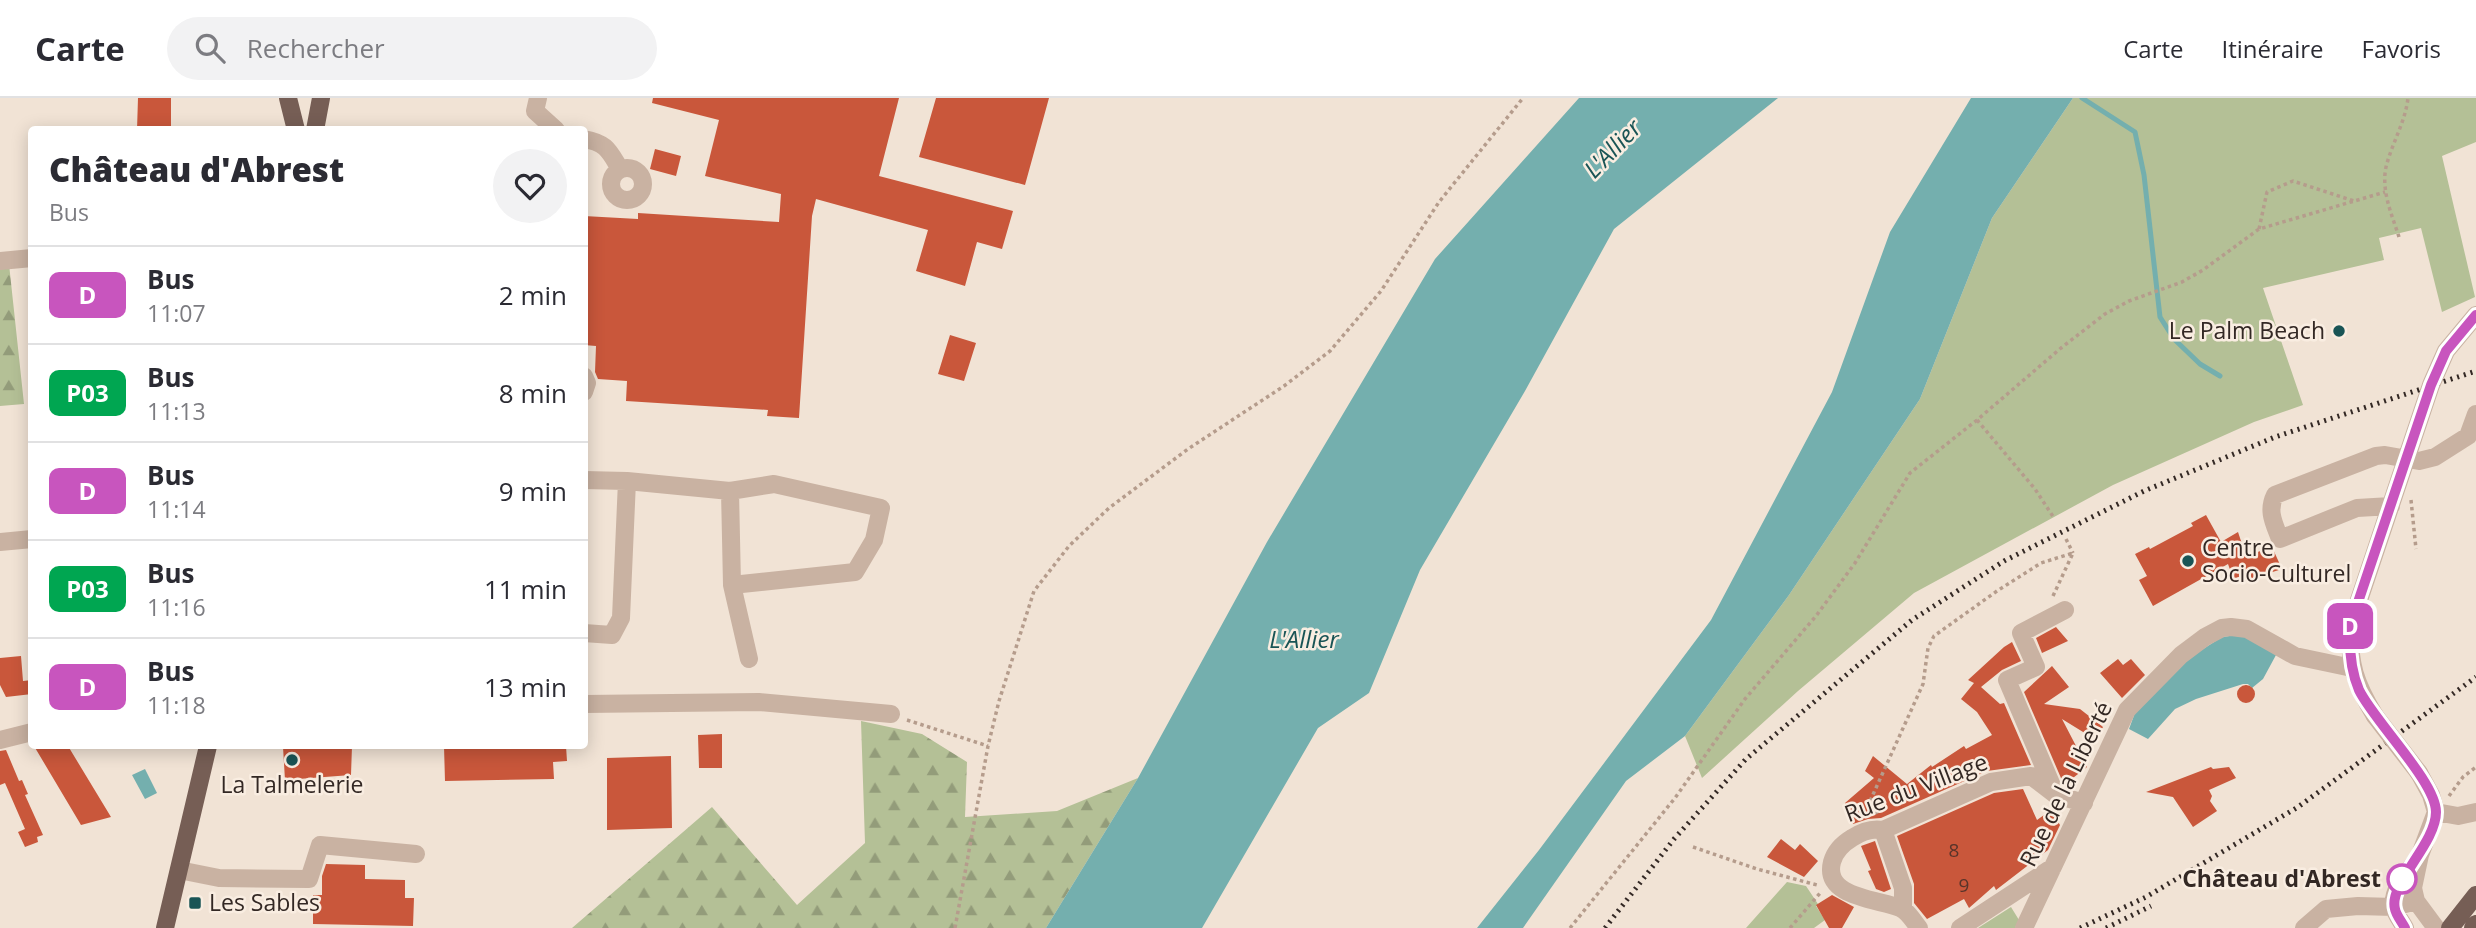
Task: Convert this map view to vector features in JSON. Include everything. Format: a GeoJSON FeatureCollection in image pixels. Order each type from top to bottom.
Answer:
{"type":"FeatureCollection","features":[{"type":"Feature","properties":{"kind":"main road"},"geometry":{"type":"LineString","coordinates":[[295,126],[288,98],[305,102],[319,98],[316,126]]}},
{"type":"Feature","properties":{"kind":"main road"},"geometry":{"type":"LineString","coordinates":[[165,928],[207,749]]}},
{"type":"Feature","properties":{"kind":"main road"},"geometry":{"type":"LineString","coordinates":[[2450,928],[2476,895]]}},
{"type":"Feature","properties":{"kind":"street"},"geometry":{"type":"LineString","coordinates":[[538,98],[535,111],[552,126]]}},
{"type":"Feature","properties":{"kind":"street"},"geometry":{"type":"LineString","coordinates":[[588,140],[597,141],[608,148],[620,169]]}},
{"type":"Feature","properties":{"kind":"street"},"geometry":{"type":"LineString","coordinates":[[0,261],[28,258]]}},
{"type":"Feature","properties":{"kind":"street"},"geometry":{"type":"LineString","coordinates":[[2405,928],[2394,907],[2403,878],[2420,855],[2436,812],[2431,795],[2419,773],[2375,716],[2360,690],[2352,668],[2350,626],[2431,385],[2446,351],[2476,315]]}},
{"type":"Feature","properties":{"kind":"street"},"geometry":{"type":"LineString","coordinates":[[2393,499],[2357,508],[2280,539],[2271,516],[2271,503],[2275,495],[2376,456],[2418,461],[2435,457],[2468,436],[2476,414]]}},
{"type":"Feature","properties":{"kind":"street"},"geometry":{"type":"LineString","coordinates":[[588,480],[730,491],[774,484],[881,508],[874,540],[855,572],[732,585]]}},
{"type":"Feature","properties":{"kind":"street"},"geometry":{"type":"LineString","coordinates":[[588,633],[612,635],[621,618],[627,481]]}},
{"type":"Feature","properties":{"kind":"street"},"geometry":{"type":"LineString","coordinates":[[730,491],[732,585],[749,659]]}},
{"type":"Feature","properties":{"kind":"street"},"geometry":{"type":"LineString","coordinates":[[0,542],[28,539]]}},
{"type":"Feature","properties":{"kind":"street"},"geometry":{"type":"LineString","coordinates":[[2056,795],[2007,680],[2036,667],[2021,633],[2065,610]]}},
{"type":"Feature","properties":{"kind":"street","name":"Rue de la Liberté"},"geometry":{"type":"LineString","coordinates":[[2024,928],[2127,710],[2181,656],[2205,637],[2222,628],[2246,629],[2295,656],[2352,668]]}},
{"type":"Feature","properties":{"kind":"street"},"geometry":{"type":"LineString","coordinates":[[588,704],[759,702],[891,714]]}},
{"type":"Feature","properties":{"kind":"street"},"geometry":{"type":"LineString","coordinates":[[0,740],[28,733]]}},
{"type":"Feature","properties":{"kind":"street","name":"Rue du Village"},"geometry":{"type":"LineString","coordinates":[[1903,909],[1861,898],[1833,881],[1830,869],[1833,857],[1842,844],[1858,834],[1883,830],[1991,782],[2031,776],[2056,795],[2084,803]]}},
{"type":"Feature","properties":{"kind":"street"},"geometry":{"type":"LineString","coordinates":[[2436,812],[2458,816],[2476,812]]}},
{"type":"Feature","properties":{"kind":"street"},"geometry":{"type":"LineString","coordinates":[[1883,830],[1903,888],[1903,909],[1919,928]]}},
{"type":"Feature","properties":{"kind":"street"},"geometry":{"type":"LineString","coordinates":[[179,870],[219,878],[309,879],[320,845],[416,854]]}},
{"type":"Feature","properties":{"kind":"street"},"geometry":{"type":"LineString","coordinates":[[2420,855],[2413,888],[2416,901],[2436,928]]}},
{"type":"Feature","properties":{"kind":"street"},"geometry":{"type":"LineString","coordinates":[[1960,928],[2053,867]]}},
{"type":"Feature","properties":{"kind":"street"},"geometry":{"type":"LineString","coordinates":[[2304,928],[2326,909],[2394,907],[2416,901]]}},
{"type":"Feature","properties":{"kind":"path"},"geometry":{"type":"LineString","coordinates":[[2399,237],[2385,192],[2386,167],[2406,115],[2408,98]]}},
{"type":"Feature","properties":{"kind":"path"},"geometry":{"type":"LineString","coordinates":[[955,928],[988,746],[999,701],[1034,591],[1069,546],[1119,501],[1188,449],[1284,386],[1329,351],[1381,291],[1439,202],[1520,99]]}},
{"type":"Feature","properties":{"kind":"path"},"geometry":{"type":"LineString","coordinates":[[2259,229],[2267,192],[2293,181],[2354,201]]}},
{"type":"Feature","properties":{"kind":"path"},"geometry":{"type":"LineString","coordinates":[[1570,928],[1675,798],[1745,699],[1816,616],[1855,563],[1910,473],[2105,314],[2203,270],[2259,229],[2385,192]]}},
{"type":"Feature","properties":{"kind":"path"},"geometry":{"type":"LineString","coordinates":[[1977,421],[2035,489],[2054,518]]}},
{"type":"Feature","properties":{"kind":"path"},"geometry":{"type":"LineString","coordinates":[[2393,499],[2411,496],[2416,549]]}},
{"type":"Feature","properties":{"kind":"path"},"geometry":{"type":"LineString","coordinates":[[2066,539],[2073,553]]}},
{"type":"Feature","properties":{"kind":"path"},"geometry":{"type":"LineString","coordinates":[[2040,623],[2073,553]]}},
{"type":"Feature","properties":{"kind":"path"},"geometry":{"type":"LineString","coordinates":[[1883,830],[1871,799],[1923,684],[1928,648],[1934,636],[2041,563],[2073,553]]}},
{"type":"Feature","properties":{"kind":"path"},"geometry":{"type":"LineString","coordinates":[[891,714],[988,746]]}},
{"type":"Feature","properties":{"kind":"path"},"geometry":{"type":"LineString","coordinates":[[2436,812],[2463,777],[2476,767]]}},
{"type":"Feature","properties":{"kind":"path"},"geometry":{"type":"LineString","coordinates":[[1693,848],[1823,888],[1815,901],[1790,928]]}},
{"type":"Feature","properties":{"kind":"green space"},"geometry":{"type":"Polygon","coordinates":[[[2073,98],[2476,98],[2476,142],[2442,156],[2475,297],[2442,312],[2421,228],[2379,238],[2384,260],[2263,288],[2303,405],[2254,422],[2113,485],[1914,593],[1798,691],[1702,778],[1685,736],[1789,595],[1920,399],[1992,218],[2073,98]]]}},
{"type":"Feature","properties":{"kind":"green space"},"geometry":{"type":"Polygon","coordinates":[[[9,264],[24,404],[0,406],[0,265],[9,264]]]}},
{"type":"Feature","properties":{"kind":"green space"},"geometry":{"type":"Polygon","coordinates":[[[861,721],[922,734],[967,762],[965,817],[1057,811],[1138,778],[1046,928],[572,928],[712,807],[797,905],[865,843],[861,721]]]}},
{"type":"Feature","properties":{"kind":"green space"},"geometry":{"type":"Polygon","coordinates":[[[1787,882],[1806,886],[1825,920],[1814,928],[1746,928],[1787,882]]]}},
{"type":"Feature","properties":{"kind":"green space"},"geometry":{"type":"Polygon","coordinates":[[[2011,907],[2019,920],[2015,928],[1978,928],[2011,907]]]}},
{"type":"Feature","properties":{"kind":"water","name":"L'Allier"},"geometry":{"type":"Polygon","coordinates":[[[1579,98],[1778,98],[1614,229],[1525,391],[1420,570],[1369,693],[1318,728],[1202,928],[1046,928],[1138,778],[1267,542],[1435,259],[1579,98]]]}},
{"type":"Feature","properties":{"kind":"water"},"geometry":{"type":"Polygon","coordinates":[[[1971,98],[2073,98],[1992,218],[1920,399],[1789,595],[1685,736],[1626,781],[1523,928],[1477,928],[1539,850],[1711,620],[1832,392],[1890,232],[1971,98]]]}},
{"type":"Feature","properties":{"kind":"water"},"geometry":{"type":"Polygon","coordinates":[[[2244,634],[2276,655],[2263,679],[2252,688],[2243,684],[2196,699],[2175,709],[2148,739],[2129,729],[2136,710],[2170,670],[2222,637],[2244,634]]]}},
{"type":"Feature","properties":{"kind":"water"},"geometry":{"type":"Polygon","coordinates":[[[145,769],[157,793],[145,799],[132,775],[145,769]]]}},
{"type":"Feature","properties":{"kind":"building"},"geometry":{"type":"Polygon","coordinates":[[[138,98],[171,98],[171,126],[137,126],[138,98]]]}},
{"type":"Feature","properties":{"kind":"building"},"geometry":{"type":"Polygon","coordinates":[[[653,98],[899,98],[879,176],[1013,211],[1002,249],[977,242],[965,286],[916,271],[928,230],[816,199],[812,216],[799,418],[767,416],[768,410],[626,401],[627,381],[598,379],[595,372],[596,346],[588,345],[588,216],[638,219],[638,213],[779,222],[781,194],[705,176],[719,120],[652,103],[653,98]]]}},
{"type":"Feature","properties":{"kind":"building"},"geometry":{"type":"Polygon","coordinates":[[[936,98],[1049,98],[1025,185],[919,157],[936,98]]]}},
{"type":"Feature","properties":{"kind":"building"},"geometry":{"type":"Polygon","coordinates":[[[655,149],[681,156],[676,176],[650,169],[655,149]]]}},
{"type":"Feature","properties":{"kind":"building"},"geometry":{"type":"Polygon","coordinates":[[[950,335],[976,343],[964,381],[938,374],[950,335]]]}},
{"type":"Feature","properties":{"kind":"building","name":"Centre Socio-Culturel"},"geometry":{"type":"Polygon","coordinates":[[[2206,515],[2221,542],[2238,532],[2246,556],[2272,547],[2282,569],[2235,584],[2228,564],[2153,606],[2139,580],[2147,576],[2135,554],[2193,526],[2191,523],[2206,515]]]}},
{"type":"Feature","properties":{"kind":"building"},"geometry":{"type":"Polygon","coordinates":[[[2056,627],[2068,641],[2042,653],[2036,638],[2056,627]]]}},
{"type":"Feature","properties":{"kind":"building"},"geometry":{"type":"Polygon","coordinates":[[[2012,642],[2021,661],[2002,670],[1981,687],[2000,704],[2004,703],[2031,765],[1987,771],[1881,818],[1853,824],[1845,803],[1874,778],[1865,771],[1873,756],[1907,784],[1931,765],[1932,767],[1964,746],[1966,749],[1992,735],[1977,712],[1961,699],[1974,683],[1968,680],[2012,642]]]}},
{"type":"Feature","properties":{"kind":"building"},"geometry":{"type":"Polygon","coordinates":[[[21,656],[23,681],[28,680],[28,694],[6,697],[0,685],[0,658],[21,656]]]}},
{"type":"Feature","properties":{"kind":"building"},"geometry":{"type":"Polygon","coordinates":[[[2118,659],[2123,665],[2131,659],[2145,675],[2122,698],[2100,673],[2118,659]]]}},
{"type":"Feature","properties":{"kind":"building"},"geometry":{"type":"Polygon","coordinates":[[[2052,666],[2069,687],[2044,704],[2080,709],[2103,727],[2096,740],[2062,719],[2087,767],[2064,785],[2024,692],[2052,666]]]}},
{"type":"Feature","properties":{"kind":"building"},"geometry":{"type":"Polygon","coordinates":[[[2242,685],[2250,685],[2255,694],[2253,701],[2242,703],[2237,698],[2237,690],[2242,685]]]}},
{"type":"Feature","properties":{"kind":"building"},"geometry":{"type":"Polygon","coordinates":[[[722,734],[722,768],[699,768],[698,735],[722,734]]]}},
{"type":"Feature","properties":{"kind":"building"},"geometry":{"type":"Polygon","coordinates":[[[36,749],[70,749],[111,817],[81,825],[36,749]]]}},
{"type":"Feature","properties":{"kind":"building"},"geometry":{"type":"Polygon","coordinates":[[[283,749],[352,749],[351,775],[285,780],[283,749]]]}},
{"type":"Feature","properties":{"kind":"building"},"geometry":{"type":"Polygon","coordinates":[[[444,749],[566,749],[567,761],[553,762],[554,779],[445,781],[444,749]]]}},
{"type":"Feature","properties":{"kind":"building"},"geometry":{"type":"Polygon","coordinates":[[[6,750],[19,781],[22,780],[28,794],[25,795],[43,835],[37,837],[38,842],[25,847],[18,832],[25,829],[5,783],[0,785],[0,751],[6,750]]]}},
{"type":"Feature","properties":{"kind":"building"},"geometry":{"type":"Polygon","coordinates":[[[671,756],[672,828],[607,830],[607,758],[671,756]]]}},
{"type":"Feature","properties":{"kind":"building"},"geometry":{"type":"Polygon","coordinates":[[[2211,767],[2229,767],[2236,778],[2209,790],[2212,796],[2210,801],[2217,811],[2193,827],[2173,797],[2146,792],[2211,767]]]}},
{"type":"Feature","properties":{"kind":"building"},"geometry":{"type":"Polygon","coordinates":[[[2023,789],[2037,820],[2051,810],[2060,825],[2048,850],[1996,890],[1994,886],[1969,908],[1964,899],[1927,919],[1914,903],[1914,884],[1897,836],[1994,793],[2023,789]]]}},
{"type":"Feature","properties":{"kind":"building"},"geometry":{"type":"Polygon","coordinates":[[[1781,839],[1795,850],[1800,844],[1818,861],[1804,877],[1767,857],[1781,839]]]}},
{"type":"Feature","properties":{"kind":"building"},"geometry":{"type":"Polygon","coordinates":[[[1875,841],[1891,889],[1884,892],[1876,889],[1861,846],[1875,841]]]}},
{"type":"Feature","properties":{"kind":"building"},"geometry":{"type":"Polygon","coordinates":[[[326,864],[365,865],[365,879],[405,880],[405,898],[414,898],[413,926],[313,924],[313,895],[322,895],[322,876],[326,864]]]}},
{"type":"Feature","properties":{"kind":"building"},"geometry":{"type":"Polygon","coordinates":[[[1832,895],[1854,907],[1842,928],[1829,928],[1816,905],[1832,895]]]}},
{"type":"Feature","properties":{"kind":"waterway"},"geometry":{"type":"LineString","coordinates":[[2082,98],[2135,132],[2144,175],[2160,317],[2174,339],[2200,364],[2220,376]]}},
{"type":"Feature","properties":{"kind":"railway"},"geometry":{"type":"LineString","coordinates":[[1605,928],[1674,839],[1746,759],[1912,620],[2004,561],[2144,491],[2275,437],[2476,371]]}},
{"type":"Feature","properties":{"kind":"railway"},"geometry":{"type":"LineString","coordinates":[[2080,928],[2146,897],[2298,807],[2476,677]]}},
{"type":"Feature","properties":{"kind":"railway"},"geometry":{"type":"LineString","coordinates":[[2106,928],[2151,906]]}},
{"type":"Feature","properties":{"kind":"bus line","name":"D"},"geometry":{"type":"LineString","coordinates":[[2405,928],[2394,907],[2397,892],[2403,878],[2420,855],[2436,812],[2431,795],[2419,773],[2375,716],[2360,690],[2352,668],[2350,626],[2431,385],[2446,351],[2476,315]]}},
{"type":"Feature","properties":{"kind":"place","name":"Le Palm Beach"},"geometry":{"type":"Point","coordinates":[2339,331]}},
{"type":"Feature","properties":{"kind":"place","name":"Centre Socio-Culturel"},"geometry":{"type":"Point","coordinates":[2188,561]}},
{"type":"Feature","properties":{"kind":"place","name":"La Talmelerie"},"geometry":{"type":"Point","coordinates":[292,760]}},
{"type":"Feature","properties":{"kind":"place","name":"Château d'Abrest"},"geometry":{"type":"Point","coordinates":[2402,879]}},
{"type":"Feature","properties":{"kind":"place","name":"Les Sables"},"geometry":{"type":"Point","coordinates":[195,903]}}]}
